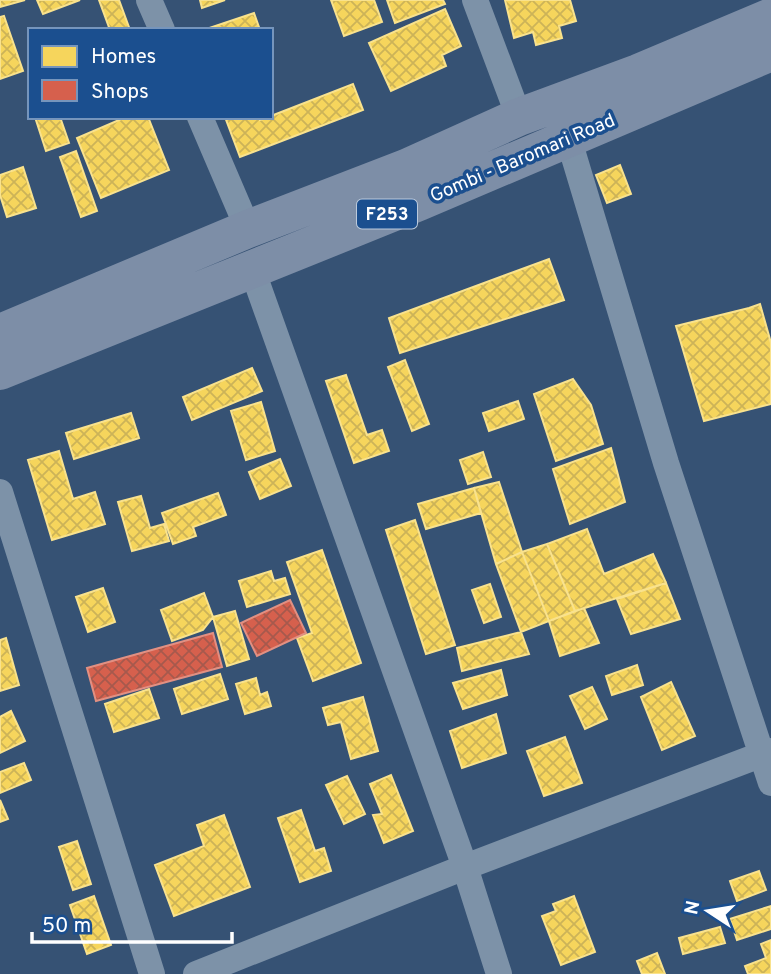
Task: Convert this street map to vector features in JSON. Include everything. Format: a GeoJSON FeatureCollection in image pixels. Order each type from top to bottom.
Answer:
{"type":"FeatureCollection","features":[{"type":"Feature","properties":{"kind":"main road","name":"Gombi - Baromari Road"},"geometry":{"type":"LineString","coordinates":[[0,333],[248,229],[406,168],[519,117],[638,73],[771,17]]}},
{"type":"Feature","properties":{"kind":"main road","name":"Gombi - Baromari Road"},"geometry":{"type":"LineString","coordinates":[[0,371],[419,202],[771,52]]}},
{"type":"Feature","properties":{"kind":"street"},"geometry":{"type":"LineString","coordinates":[[149,0],[161,28]]}},
{"type":"Feature","properties":{"kind":"street"},"geometry":{"type":"LineString","coordinates":[[475,0],[519,117]]}},
{"type":"Feature","properties":{"kind":"street"},"geometry":{"type":"LineString","coordinates":[[201,119],[248,229]]}},
{"type":"Feature","properties":{"kind":"street"},"geometry":{"type":"LineString","coordinates":[[568,137],[666,463],[766,753],[771,783]]}},
{"type":"Feature","properties":{"kind":"street"},"geometry":{"type":"LineString","coordinates":[[252,269],[465,867],[499,974]]}},
{"type":"Feature","properties":{"kind":"street"},"geometry":{"type":"LineString","coordinates":[[0,492],[152,974]]}},
{"type":"Feature","properties":{"kind":"street"},"geometry":{"type":"LineString","coordinates":[[196,974],[465,867],[766,753]]}},
{"type":"Feature","properties":{"kind":"building: Homes"},"geometry":{"type":"Polygon","coordinates":[[[0,0],[25,0],[0,7],[0,0]]]}},
{"type":"Feature","properties":{"kind":"building: Homes"},"geometry":{"type":"Polygon","coordinates":[[[37,0],[80,0],[43,14],[37,0]]]}},
{"type":"Feature","properties":{"kind":"building: Homes"},"geometry":{"type":"Polygon","coordinates":[[[99,0],[119,0],[129,28],[109,28],[99,0]]]}},
{"type":"Feature","properties":{"kind":"building: Homes"},"geometry":{"type":"Polygon","coordinates":[[[200,0],[225,0],[202,8],[200,0]]]}},
{"type":"Feature","properties":{"kind":"building: Homes"},"geometry":{"type":"Polygon","coordinates":[[[331,0],[374,0],[382,22],[344,36],[331,0]]]}},
{"type":"Feature","properties":{"kind":"building: Homes"},"geometry":{"type":"Polygon","coordinates":[[[387,0],[443,0],[445,4],[395,23],[387,0]]]}},
{"type":"Feature","properties":{"kind":"building: Homes"},"geometry":{"type":"Polygon","coordinates":[[[505,0],[570,0],[576,21],[559,26],[562,38],[536,45],[533,32],[514,38],[505,0]]]}},
{"type":"Feature","properties":{"kind":"building: Homes"},"geometry":{"type":"Polygon","coordinates":[[[445,9],[461,46],[442,55],[446,66],[391,91],[369,43],[445,9]]]}},
{"type":"Feature","properties":{"kind":"building: Homes"},"geometry":{"type":"Polygon","coordinates":[[[254,13],[259,28],[209,28],[254,13]]]}},
{"type":"Feature","properties":{"kind":"building: Homes"},"geometry":{"type":"Polygon","coordinates":[[[4,16],[23,71],[0,79],[0,17],[4,16]]]}},
{"type":"Feature","properties":{"kind":"building: Homes"},"geometry":{"type":"Polygon","coordinates":[[[353,84],[363,110],[240,157],[226,119],[273,119],[273,115],[353,84]]]}},
{"type":"Feature","properties":{"kind":"building: Homes"},"geometry":{"type":"Polygon","coordinates":[[[36,119],[61,119],[69,143],[46,151],[36,119]]]}},
{"type":"Feature","properties":{"kind":"building: Homes"},"geometry":{"type":"Polygon","coordinates":[[[121,119],[149,119],[169,170],[101,198],[77,138],[121,119]]]}},
{"type":"Feature","properties":{"kind":"building: Homes"},"geometry":{"type":"Polygon","coordinates":[[[76,151],[97,211],[81,217],[60,157],[76,151]]]}},
{"type":"Feature","properties":{"kind":"building: Homes"},"geometry":{"type":"Polygon","coordinates":[[[620,165],[631,194],[607,203],[596,175],[620,165]]]}},
{"type":"Feature","properties":{"kind":"building: Homes"},"geometry":{"type":"Polygon","coordinates":[[[23,167],[36,208],[7,217],[0,195],[0,175],[23,167]]]}},
{"type":"Feature","properties":{"kind":"building: Homes"},"geometry":{"type":"Polygon","coordinates":[[[549,259],[564,300],[400,353],[389,318],[549,259]]]}},
{"type":"Feature","properties":{"kind":"building: Homes"},"geometry":{"type":"Polygon","coordinates":[[[760,304],[771,343],[771,404],[704,421],[676,326],[760,304]]]}},
{"type":"Feature","properties":{"kind":"building: Homes"},"geometry":{"type":"Polygon","coordinates":[[[405,360],[429,424],[412,431],[388,367],[405,360]]]}},
{"type":"Feature","properties":{"kind":"building: Homes"},"geometry":{"type":"Polygon","coordinates":[[[252,368],[262,391],[192,420],[183,397],[252,368]]]}},
{"type":"Feature","properties":{"kind":"building: Homes"},"geometry":{"type":"Polygon","coordinates":[[[346,375],[367,435],[382,430],[389,451],[354,463],[326,381],[346,375]]]}},
{"type":"Feature","properties":{"kind":"building: Homes"},"geometry":{"type":"Polygon","coordinates":[[[573,379],[591,405],[603,444],[556,461],[534,394],[573,379]]]}},
{"type":"Feature","properties":{"kind":"building: Homes"},"geometry":{"type":"Polygon","coordinates":[[[518,401],[524,419],[489,431],[483,413],[518,401]]]}},
{"type":"Feature","properties":{"kind":"building: Homes"},"geometry":{"type":"Polygon","coordinates":[[[261,402],[275,451],[246,460],[231,411],[261,402]]]}},
{"type":"Feature","properties":{"kind":"building: Homes"},"geometry":{"type":"Polygon","coordinates":[[[131,413],[139,438],[74,459],[66,433],[131,413]]]}},
{"type":"Feature","properties":{"kind":"building: Homes"},"geometry":{"type":"Polygon","coordinates":[[[611,448],[625,502],[570,524],[553,469],[611,448]]]}},
{"type":"Feature","properties":{"kind":"building: Homes"},"geometry":{"type":"Polygon","coordinates":[[[59,451],[73,499],[95,492],[105,524],[52,540],[28,460],[59,451]]]}},
{"type":"Feature","properties":{"kind":"building: Homes"},"geometry":{"type":"Polygon","coordinates":[[[483,452],[491,477],[468,484],[460,460],[483,452]]]}},
{"type":"Feature","properties":{"kind":"building: Homes"},"geometry":{"type":"Polygon","coordinates":[[[280,459],[291,486],[260,499],[249,472],[280,459]]]}},
{"type":"Feature","properties":{"kind":"building: Homes"},"geometry":{"type":"Polygon","coordinates":[[[499,482],[522,552],[496,564],[474,488],[499,482]]]}},
{"type":"Feature","properties":{"kind":"building: Homes"},"geometry":{"type":"Polygon","coordinates":[[[474,488],[481,513],[426,529],[418,504],[474,488]]]}},
{"type":"Feature","properties":{"kind":"building: Homes"},"geometry":{"type":"Polygon","coordinates":[[[218,493],[226,515],[193,527],[196,536],[173,544],[162,513],[218,493]]]}},
{"type":"Feature","properties":{"kind":"building: Homes"},"geometry":{"type":"Polygon","coordinates":[[[141,496],[150,528],[164,524],[169,541],[132,551],[118,502],[141,496]]]}},
{"type":"Feature","properties":{"kind":"building: Homes"},"geometry":{"type":"Polygon","coordinates":[[[415,520],[455,645],[426,654],[386,530],[415,520]]]}},
{"type":"Feature","properties":{"kind":"building: Homes"},"geometry":{"type":"Polygon","coordinates":[[[587,529],[604,574],[653,554],[666,583],[575,611],[547,544],[587,529]]]}},
{"type":"Feature","properties":{"kind":"building: Homes"},"geometry":{"type":"Polygon","coordinates":[[[547,544],[575,611],[549,621],[522,552],[547,544]]]}},
{"type":"Feature","properties":{"kind":"building: Homes"},"geometry":{"type":"Polygon","coordinates":[[[322,550],[361,663],[313,681],[297,638],[312,633],[287,562],[322,550]]]}},
{"type":"Feature","properties":{"kind":"building: Homes"},"geometry":{"type":"Polygon","coordinates":[[[522,552],[549,621],[521,632],[496,564],[522,552]]]}},
{"type":"Feature","properties":{"kind":"building: Homes"},"geometry":{"type":"Polygon","coordinates":[[[271,571],[274,581],[285,578],[290,594],[247,607],[239,581],[271,571]]]}},
{"type":"Feature","properties":{"kind":"building: Homes"},"geometry":{"type":"Polygon","coordinates":[[[666,583],[680,619],[631,634],[617,599],[666,583]]]}},
{"type":"Feature","properties":{"kind":"building: Homes"},"geometry":{"type":"Polygon","coordinates":[[[490,584],[501,617],[484,623],[472,590],[490,584]]]}},
{"type":"Feature","properties":{"kind":"building: Homes"},"geometry":{"type":"Polygon","coordinates":[[[103,588],[115,622],[88,632],[76,597],[103,588]]]}},
{"type":"Feature","properties":{"kind":"building: Homes"},"geometry":{"type":"Polygon","coordinates":[[[204,593],[213,617],[203,630],[172,641],[161,610],[204,593]]]}},
{"type":"Feature","properties":{"kind":"building: Homes"},"geometry":{"type":"Polygon","coordinates":[[[584,608],[599,643],[560,656],[549,621],[584,608]]]}},
{"type":"Feature","properties":{"kind":"building: Homes"},"geometry":{"type":"Polygon","coordinates":[[[235,611],[249,659],[227,666],[213,617],[235,611]]]}},
{"type":"Feature","properties":{"kind":"building: Homes"},"geometry":{"type":"Polygon","coordinates":[[[521,632],[529,654],[462,671],[457,648],[521,632]]]}},
{"type":"Feature","properties":{"kind":"building: Homes"},"geometry":{"type":"Polygon","coordinates":[[[6,638],[19,685],[0,691],[0,640],[6,638]]]}},
{"type":"Feature","properties":{"kind":"building: Homes"},"geometry":{"type":"Polygon","coordinates":[[[637,665],[643,685],[612,695],[606,676],[637,665]]]}},
{"type":"Feature","properties":{"kind":"building: Homes"},"geometry":{"type":"Polygon","coordinates":[[[501,670],[507,695],[463,709],[453,683],[501,670]]]}},
{"type":"Feature","properties":{"kind":"building: Homes"},"geometry":{"type":"Polygon","coordinates":[[[220,674],[228,699],[182,714],[174,689],[220,674]]]}},
{"type":"Feature","properties":{"kind":"building: Homes"},"geometry":{"type":"Polygon","coordinates":[[[256,678],[260,695],[267,692],[271,706],[245,714],[236,684],[256,678]]]}},
{"type":"Feature","properties":{"kind":"building: Homes"},"geometry":{"type":"Polygon","coordinates":[[[671,682],[695,736],[662,750],[641,697],[671,682]]]}},
{"type":"Feature","properties":{"kind":"building: Homes"},"geometry":{"type":"Polygon","coordinates":[[[592,687],[607,719],[585,729],[570,696],[592,687]]]}},
{"type":"Feature","properties":{"kind":"building: Homes"},"geometry":{"type":"Polygon","coordinates":[[[149,689],[159,718],[114,732],[105,704],[149,689]]]}},
{"type":"Feature","properties":{"kind":"building: Homes"},"geometry":{"type":"Polygon","coordinates":[[[363,697],[378,751],[351,759],[341,722],[328,725],[323,708],[363,697]]]}},
{"type":"Feature","properties":{"kind":"building: Homes"},"geometry":{"type":"Polygon","coordinates":[[[11,711],[25,741],[0,753],[0,717],[11,711]]]}},
{"type":"Feature","properties":{"kind":"building: Homes"},"geometry":{"type":"Polygon","coordinates":[[[496,714],[506,753],[462,768],[450,731],[496,714]]]}},
{"type":"Feature","properties":{"kind":"building: Homes"},"geometry":{"type":"Polygon","coordinates":[[[565,737],[582,783],[544,796],[527,751],[565,737]]]}},
{"type":"Feature","properties":{"kind":"building: Homes"},"geometry":{"type":"Polygon","coordinates":[[[24,763],[31,780],[0,793],[0,772],[24,763]]]}},
{"type":"Feature","properties":{"kind":"building: Homes"},"geometry":{"type":"Polygon","coordinates":[[[391,775],[413,831],[384,843],[373,815],[382,814],[370,784],[391,775]]]}},
{"type":"Feature","properties":{"kind":"building: Homes"},"geometry":{"type":"Polygon","coordinates":[[[347,776],[365,814],[344,824],[326,785],[347,776]]]}},
{"type":"Feature","properties":{"kind":"building: Homes"},"geometry":{"type":"Polygon","coordinates":[[[0,800],[8,819],[0,822],[0,800]]]}},
{"type":"Feature","properties":{"kind":"building: Homes"},"geometry":{"type":"Polygon","coordinates":[[[301,810],[315,851],[324,848],[331,871],[300,882],[278,818],[301,810]]]}},
{"type":"Feature","properties":{"kind":"building: Homes"},"geometry":{"type":"Polygon","coordinates":[[[224,815],[250,887],[174,916],[155,865],[204,846],[197,825],[224,815]]]}},
{"type":"Feature","properties":{"kind":"building: Homes"},"geometry":{"type":"Polygon","coordinates":[[[77,841],[91,884],[73,890],[59,847],[77,841]]]}},
{"type":"Feature","properties":{"kind":"building: Homes"},"geometry":{"type":"Polygon","coordinates":[[[759,871],[766,890],[737,901],[730,881],[759,871]]]}},
{"type":"Feature","properties":{"kind":"building: Homes"},"geometry":{"type":"Polygon","coordinates":[[[94,896],[111,945],[87,954],[70,905],[94,896]]]}},
{"type":"Feature","properties":{"kind":"building: Homes"},"geometry":{"type":"Polygon","coordinates":[[[574,896],[595,952],[561,965],[542,916],[556,911],[553,904],[574,896]]]}},
{"type":"Feature","properties":{"kind":"building: Homes"},"geometry":{"type":"Polygon","coordinates":[[[771,906],[771,929],[737,940],[730,919],[771,906]]]}},
{"type":"Feature","properties":{"kind":"building: Homes"},"geometry":{"type":"Polygon","coordinates":[[[720,927],[725,943],[683,954],[679,938],[720,927]]]}},
{"type":"Feature","properties":{"kind":"building: Homes"},"geometry":{"type":"Polygon","coordinates":[[[771,940],[771,974],[748,974],[745,966],[766,958],[761,944],[771,940]]]}},
{"type":"Feature","properties":{"kind":"building: Homes"},"geometry":{"type":"Polygon","coordinates":[[[657,953],[665,974],[642,974],[637,961],[657,953]]]}},
{"type":"Feature","properties":{"kind":"building: Shops"},"geometry":{"type":"Polygon","coordinates":[[[290,600],[306,633],[257,656],[241,623],[290,600]]]}},
{"type":"Feature","properties":{"kind":"building: Shops"},"geometry":{"type":"Polygon","coordinates":[[[213,633],[222,667],[96,701],[87,668],[213,633]]]}}]}
